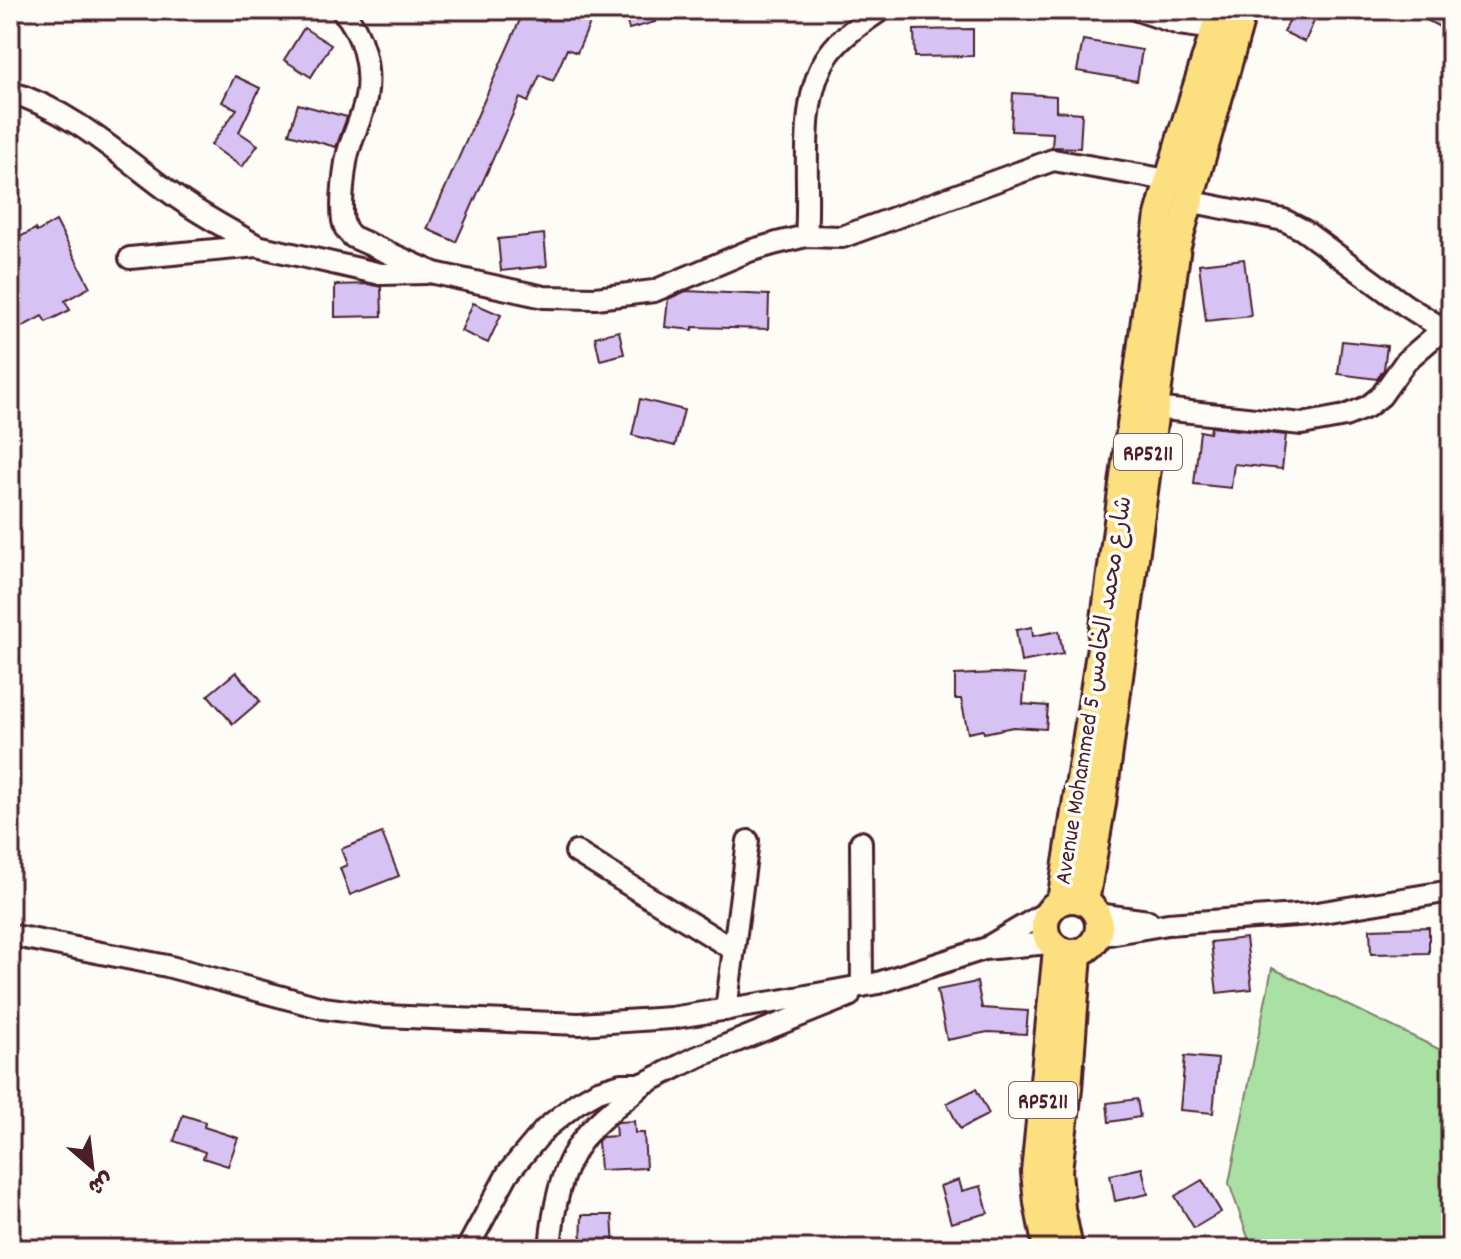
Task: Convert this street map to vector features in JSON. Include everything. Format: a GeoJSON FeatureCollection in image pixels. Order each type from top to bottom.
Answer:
{"type":"FeatureCollection","features":[{"type":"Feature","properties":{"kind":"main road","name":"Avenue Mohammed 5 شارع محمد الخامس"},"geometry":{"type":"LineString","coordinates":[[1069,1249],[1061,1209],[1058,1170],[1068,1089],[1072,926],[1102,803],[1177,246],[1243,10]]}},
{"type":"Feature","properties":{"kind":"main road","name":"Avenue Mohammed 5 شارع محمد الخامس"},"geometry":{"type":"LineString","coordinates":[[1047,1249],[1035,1172],[1072,926],[1103,634],[1157,228],[1168,180],[1218,20]]}},
{"type":"Feature","properties":{"kind":"street"},"geometry":{"type":"LineString","coordinates":[[342,10],[352,20],[366,59],[366,98],[348,151],[343,225],[353,237],[434,273],[544,297],[596,298],[654,291],[749,251],[806,236],[842,237],[1053,160],[1168,180]]}},
{"type":"Feature","properties":{"kind":"street"},"geometry":{"type":"LineString","coordinates":[[806,236],[809,202],[807,140],[813,93],[829,54],[849,32],[881,10]]}},
{"type":"Feature","properties":{"kind":"street"},"geometry":{"type":"LineString","coordinates":[[1137,10],[1179,24],[1218,20]]}},
{"type":"Feature","properties":{"kind":"street"},"geometry":{"type":"LineString","coordinates":[[10,92],[34,99],[106,141],[174,196],[257,246]]}},
{"type":"Feature","properties":{"kind":"street"},"geometry":{"type":"LineString","coordinates":[[1154,408],[1302,424],[1345,416],[1367,407],[1381,396],[1406,361],[1447,329],[1405,305],[1284,220],[1188,201]]}},
{"type":"Feature","properties":{"kind":"street"},"geometry":{"type":"LineString","coordinates":[[130,258],[257,246],[381,274],[434,273]]}},
{"type":"Feature","properties":{"kind":"street"},"geometry":{"type":"LineString","coordinates":[[726,1010],[748,841]]}},
{"type":"Feature","properties":{"kind":"street"},"geometry":{"type":"LineString","coordinates":[[861,842],[870,985]]}},
{"type":"Feature","properties":{"kind":"street"},"geometry":{"type":"LineString","coordinates":[[576,852],[734,950]]}},
{"type":"Feature","properties":{"kind":"street"},"geometry":{"type":"LineString","coordinates":[[10,935],[167,966],[323,1008],[383,1016],[579,1024],[671,1018],[870,985],[984,949],[1072,926],[1168,924],[1311,914],[1451,891]]}},
{"type":"Feature","properties":{"kind":"street"},"geometry":{"type":"LineString","coordinates":[[984,949],[1072,926]]}},
{"type":"Feature","properties":{"kind":"street"},"geometry":{"type":"LineString","coordinates":[[550,1249],[560,1186],[570,1160],[591,1129],[643,1084],[697,1057],[800,1018],[870,985]]}},
{"type":"Feature","properties":{"kind":"street"},"geometry":{"type":"LineString","coordinates":[[467,1249],[508,1173],[545,1129],[589,1095],[621,1084],[643,1084]]}},
{"type":"Feature","properties":{"kind":"green space"},"geometry":{"type":"Polygon","coordinates":[[[1272,968],[1451,1055],[1451,1249],[1252,1249],[1229,1183],[1272,968]]]}},
{"type":"Feature","properties":{"kind":"building"},"geometry":{"type":"Polygon","coordinates":[[[549,10],[586,10],[594,14],[577,53],[567,49],[553,81],[540,75],[528,102],[520,98],[456,242],[427,229],[523,13],[544,22],[549,10]]]}},
{"type":"Feature","properties":{"kind":"building"},"geometry":{"type":"Polygon","coordinates":[[[623,10],[652,10],[655,22],[629,29],[623,10]]]}},
{"type":"Feature","properties":{"kind":"building"},"geometry":{"type":"Polygon","coordinates":[[[1294,10],[1319,10],[1305,42],[1284,32],[1294,10]]]}},
{"type":"Feature","properties":{"kind":"building"},"geometry":{"type":"Polygon","coordinates":[[[1408,10],[1451,10],[1451,33],[1408,10]]]}},
{"type":"Feature","properties":{"kind":"building"},"geometry":{"type":"Polygon","coordinates":[[[304,28],[331,45],[311,77],[284,60],[304,28]]]}},
{"type":"Feature","properties":{"kind":"building"},"geometry":{"type":"Polygon","coordinates":[[[973,29],[973,56],[915,57],[914,30],[973,29]]]}},
{"type":"Feature","properties":{"kind":"building"},"geometry":{"type":"Polygon","coordinates":[[[1083,40],[1142,50],[1137,81],[1077,71],[1083,40]]]}},
{"type":"Feature","properties":{"kind":"building"},"geometry":{"type":"Polygon","coordinates":[[[235,76],[260,88],[239,132],[258,145],[242,167],[211,145],[237,109],[222,102],[235,76]]]}},
{"type":"Feature","properties":{"kind":"building"},"geometry":{"type":"Polygon","coordinates":[[[1013,93],[1056,96],[1056,111],[1082,113],[1080,148],[1052,147],[1053,133],[1011,131],[1013,93]]]}},
{"type":"Feature","properties":{"kind":"building"},"geometry":{"type":"Polygon","coordinates":[[[298,104],[347,117],[336,147],[289,134],[298,104]]]}},
{"type":"Feature","properties":{"kind":"building"},"geometry":{"type":"Polygon","coordinates":[[[56,221],[90,287],[65,301],[70,310],[46,322],[42,316],[18,329],[10,314],[10,278],[18,273],[10,259],[10,242],[56,221]]]}},
{"type":"Feature","properties":{"kind":"building"},"geometry":{"type":"Polygon","coordinates":[[[544,234],[547,266],[501,271],[498,239],[544,234]]]}},
{"type":"Feature","properties":{"kind":"building"},"geometry":{"type":"Polygon","coordinates":[[[1244,259],[1251,316],[1206,321],[1199,264],[1244,259]]]}},
{"type":"Feature","properties":{"kind":"building"},"geometry":{"type":"Polygon","coordinates":[[[368,284],[381,287],[382,316],[335,317],[335,285],[368,284]]]}},
{"type":"Feature","properties":{"kind":"building"},"geometry":{"type":"Polygon","coordinates":[[[686,291],[769,295],[768,329],[693,327],[693,330],[665,327],[668,299],[686,291]]]}},
{"type":"Feature","properties":{"kind":"building"},"geometry":{"type":"Polygon","coordinates":[[[473,303],[501,315],[488,343],[461,331],[473,303]]]}},
{"type":"Feature","properties":{"kind":"building"},"geometry":{"type":"Polygon","coordinates":[[[619,331],[624,354],[600,360],[595,337],[619,331]]]}},
{"type":"Feature","properties":{"kind":"building"},"geometry":{"type":"Polygon","coordinates":[[[1342,341],[1387,346],[1384,369],[1377,379],[1338,374],[1342,341]]]}},
{"type":"Feature","properties":{"kind":"building"},"geometry":{"type":"Polygon","coordinates":[[[640,399],[684,410],[675,446],[632,435],[640,399]]]}},
{"type":"Feature","properties":{"kind":"building"},"geometry":{"type":"Polygon","coordinates":[[[1211,427],[1286,435],[1282,469],[1234,464],[1231,488],[1194,484],[1200,431],[1210,433],[1211,427]]]}},
{"type":"Feature","properties":{"kind":"building"},"geometry":{"type":"Polygon","coordinates":[[[1032,627],[1033,636],[1059,631],[1063,654],[1021,662],[1016,630],[1032,627]]]}},
{"type":"Feature","properties":{"kind":"building"},"geometry":{"type":"Polygon","coordinates":[[[236,672],[260,701],[233,724],[208,695],[236,672]]]}},
{"type":"Feature","properties":{"kind":"building"},"geometry":{"type":"Polygon","coordinates":[[[955,675],[1025,675],[1023,704],[1048,706],[1046,729],[1013,727],[968,733],[961,699],[955,699],[955,675]]]}},
{"type":"Feature","properties":{"kind":"building"},"geometry":{"type":"Polygon","coordinates":[[[382,833],[399,876],[350,895],[340,868],[347,865],[341,849],[382,833]]]}},
{"type":"Feature","properties":{"kind":"building"},"geometry":{"type":"Polygon","coordinates":[[[1429,927],[1429,953],[1371,954],[1370,929],[1429,927]]]}},
{"type":"Feature","properties":{"kind":"building"},"geometry":{"type":"Polygon","coordinates":[[[1246,938],[1252,989],[1217,993],[1211,942],[1246,938]]]}},
{"type":"Feature","properties":{"kind":"building"},"geometry":{"type":"Polygon","coordinates":[[[977,982],[982,1008],[1028,1011],[1026,1034],[988,1032],[947,1040],[937,990],[977,982]]]}},
{"type":"Feature","properties":{"kind":"building"},"geometry":{"type":"Polygon","coordinates":[[[1185,1056],[1218,1059],[1213,1113],[1180,1110],[1185,1056]]]}},
{"type":"Feature","properties":{"kind":"building"},"geometry":{"type":"Polygon","coordinates":[[[976,1089],[989,1114],[960,1129],[947,1103],[976,1089]]]}},
{"type":"Feature","properties":{"kind":"building"},"geometry":{"type":"Polygon","coordinates":[[[1137,1099],[1140,1117],[1109,1122],[1107,1103],[1137,1099]]]}},
{"type":"Feature","properties":{"kind":"building"},"geometry":{"type":"Polygon","coordinates":[[[183,1115],[205,1122],[204,1127],[238,1138],[228,1166],[203,1158],[205,1152],[174,1141],[183,1115]]]}},
{"type":"Feature","properties":{"kind":"building"},"geometry":{"type":"Polygon","coordinates":[[[634,1121],[635,1133],[644,1133],[646,1168],[600,1170],[598,1141],[602,1137],[616,1136],[615,1124],[618,1122],[634,1121]]]}},
{"type":"Feature","properties":{"kind":"building"},"geometry":{"type":"Polygon","coordinates":[[[1142,1168],[1148,1194],[1115,1201],[1110,1175],[1142,1168]]]}},
{"type":"Feature","properties":{"kind":"building"},"geometry":{"type":"Polygon","coordinates":[[[959,1180],[962,1191],[981,1186],[988,1213],[951,1223],[940,1186],[959,1180]]]}},
{"type":"Feature","properties":{"kind":"building"},"geometry":{"type":"Polygon","coordinates":[[[1202,1180],[1221,1212],[1194,1228],[1175,1196],[1202,1180]]]}},
{"type":"Feature","properties":{"kind":"building"},"geometry":{"type":"Polygon","coordinates":[[[582,1215],[612,1215],[614,1249],[581,1249],[582,1215]]]}}]}
